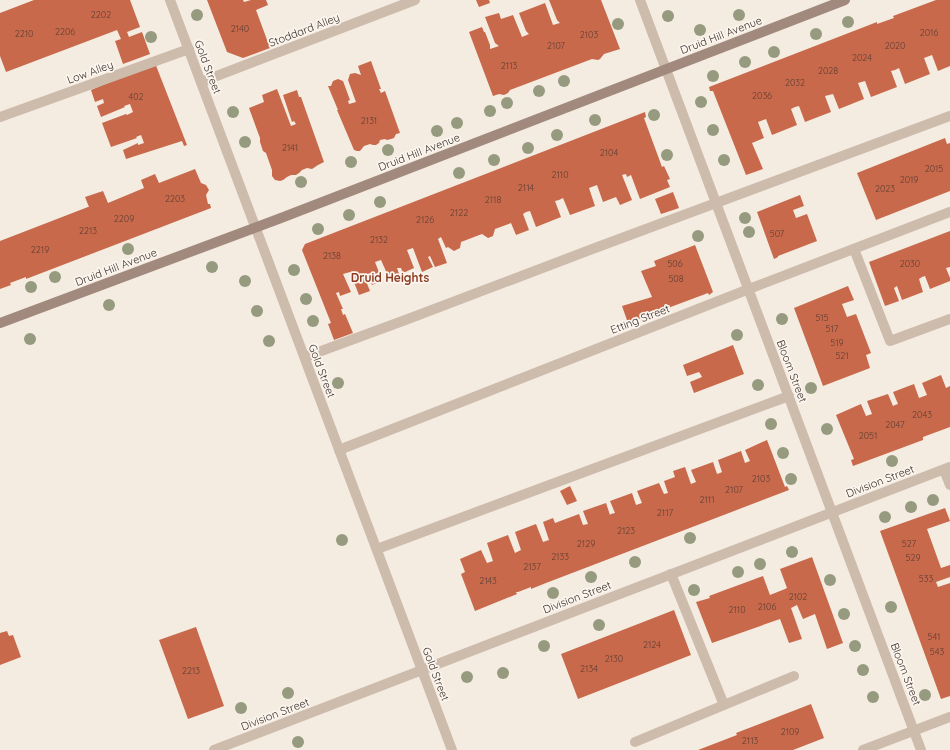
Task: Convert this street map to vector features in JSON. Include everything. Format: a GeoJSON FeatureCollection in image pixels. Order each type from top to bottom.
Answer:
{"type":"FeatureCollection","features":[{"type":"Feature","properties":{"kind":"main road","name":"Druid Hill Avenue"},"geometry":{"type":"LineString","coordinates":[[0,323],[666,70],[845,0]]}},
{"type":"Feature","properties":{"kind":"street","name":"Gold Street"},"geometry":{"type":"LineString","coordinates":[[170,0],[452,750]]}},
{"type":"Feature","properties":{"kind":"street","name":"Stoddard Alley"},"geometry":{"type":"LineString","coordinates":[[201,82],[415,0]]}},
{"type":"Feature","properties":{"kind":"street","name":"Bloom Street"},"geometry":{"type":"LineString","coordinates":[[640,0],[921,750]]}},
{"type":"Feature","properties":{"kind":"street","name":"Low Alley"},"geometry":{"type":"LineString","coordinates":[[0,117],[189,49]]}},
{"type":"Feature","properties":{"kind":"street"},"geometry":{"type":"LineString","coordinates":[[304,357],[408,319],[587,250],[950,116]]}},
{"type":"Feature","properties":{"kind":"street","name":"Etting Street"},"geometry":{"type":"LineString","coordinates":[[339,450],[749,289],[950,212]]}},
{"type":"Feature","properties":{"kind":"street"},"geometry":{"type":"LineString","coordinates":[[854,249],[890,342],[950,319]]}},
{"type":"Feature","properties":{"kind":"street"},"geometry":{"type":"LineString","coordinates":[[377,549],[788,396]]}},
{"type":"Feature","properties":{"kind":"street"},"geometry":{"type":"LineString","coordinates":[[947,468],[950,485]]}},
{"type":"Feature","properties":{"kind":"street","name":"Division Street"},"geometry":{"type":"LineString","coordinates":[[214,750],[947,468]]}},
{"type":"Feature","properties":{"kind":"street"},"geometry":{"type":"LineString","coordinates":[[671,574],[724,705]]}},
{"type":"Feature","properties":{"kind":"street"},"geometry":{"type":"LineString","coordinates":[[635,742],[794,676]]}},
{"type":"Feature","properties":{"kind":"street"},"geometry":{"type":"LineString","coordinates":[[863,750],[950,717]]}},
{"type":"Feature","properties":{"kind":"building"},"geometry":{"type":"Polygon","coordinates":[[[34,0],[130,0],[140,27],[127,32],[129,37],[142,32],[150,54],[123,64],[115,41],[121,39],[117,30],[6,72],[0,56],[0,13],[34,0]]]}},
{"type":"Feature","properties":{"kind":"building"},"geometry":{"type":"Polygon","coordinates":[[[207,0],[243,0],[244,2],[251,0],[266,0],[268,5],[256,10],[270,48],[243,58],[227,52],[207,0]]]}},
{"type":"Feature","properties":{"kind":"building"},"geometry":{"type":"Polygon","coordinates":[[[476,0],[489,0],[490,3],[479,7],[476,0]]]}},
{"type":"Feature","properties":{"kind":"building"},"geometry":{"type":"Polygon","coordinates":[[[549,0],[601,0],[620,49],[604,54],[598,60],[592,59],[510,90],[504,95],[499,94],[493,96],[469,32],[482,27],[490,45],[490,49],[499,46],[495,43],[485,17],[499,13],[501,19],[513,15],[522,37],[529,34],[526,31],[519,13],[545,3],[553,25],[560,23],[557,20],[549,0]]]}},
{"type":"Feature","properties":{"kind":"building"},"geometry":{"type":"Polygon","coordinates":[[[936,0],[950,0],[950,66],[938,71],[932,55],[924,58],[930,74],[905,84],[899,68],[891,71],[897,87],[871,97],[865,81],[858,83],[864,99],[839,109],[833,94],[825,96],[831,112],[805,122],[799,106],[795,107],[791,109],[797,125],[772,135],[766,119],[758,122],[764,138],[752,143],[763,169],[746,175],[713,91],[710,91],[709,87],[877,22],[877,24],[894,18],[893,16],[936,0]]]}},
{"type":"Feature","properties":{"kind":"building"},"geometry":{"type":"Polygon","coordinates":[[[371,61],[381,89],[379,89],[381,93],[385,91],[400,133],[396,134],[394,138],[380,140],[376,145],[370,144],[364,146],[360,151],[357,151],[354,150],[328,86],[331,86],[333,81],[338,79],[343,81],[350,100],[348,101],[349,104],[356,102],[348,80],[350,74],[355,73],[361,75],[358,66],[371,61]]]}},
{"type":"Feature","properties":{"kind":"building"},"geometry":{"type":"Polygon","coordinates":[[[155,63],[187,145],[184,146],[182,141],[126,159],[123,150],[138,143],[138,145],[144,143],[141,135],[136,137],[137,138],[111,147],[102,123],[133,112],[130,104],[101,117],[97,106],[104,103],[103,99],[95,102],[91,90],[155,63]]]}},
{"type":"Feature","properties":{"kind":"building"},"geometry":{"type":"Polygon","coordinates":[[[277,89],[291,126],[296,124],[294,121],[292,122],[283,95],[297,90],[299,97],[301,97],[324,162],[312,169],[307,168],[296,175],[291,175],[280,181],[275,180],[272,176],[272,170],[266,153],[263,151],[249,108],[264,102],[262,95],[277,89]]]}},
{"type":"Feature","properties":{"kind":"building"},"geometry":{"type":"Polygon","coordinates":[[[645,112],[646,117],[644,118],[662,167],[664,166],[670,179],[667,180],[670,187],[640,199],[631,175],[627,177],[626,174],[622,175],[632,200],[620,205],[616,197],[603,202],[597,185],[589,188],[595,206],[570,215],[563,198],[555,201],[561,217],[536,227],[530,211],[526,212],[523,214],[529,230],[516,235],[511,223],[495,229],[493,236],[488,238],[482,234],[461,242],[460,248],[454,251],[448,247],[446,248],[441,237],[438,239],[447,263],[435,267],[430,256],[428,257],[433,267],[422,272],[413,248],[407,250],[414,268],[403,273],[401,268],[397,268],[399,274],[389,278],[381,260],[375,262],[382,280],[372,285],[369,279],[366,281],[370,291],[359,295],[350,272],[343,274],[351,292],[340,296],[339,292],[336,293],[343,309],[341,309],[343,315],[345,314],[353,333],[334,340],[328,324],[331,323],[302,250],[305,244],[645,112]]]}},
{"type":"Feature","properties":{"kind":"building"},"geometry":{"type":"Polygon","coordinates":[[[945,138],[947,144],[950,143],[950,191],[876,220],[857,173],[945,138]]]}},
{"type":"Feature","properties":{"kind":"building"},"geometry":{"type":"Polygon","coordinates":[[[195,169],[201,183],[206,185],[209,190],[206,195],[208,204],[210,204],[211,208],[26,279],[26,277],[10,283],[11,285],[0,289],[0,241],[89,207],[85,197],[103,191],[108,203],[144,188],[141,180],[155,174],[159,183],[195,169]]]}},
{"type":"Feature","properties":{"kind":"building"},"geometry":{"type":"Polygon","coordinates":[[[673,192],[679,208],[661,214],[655,199],[673,192]]]}},
{"type":"Feature","properties":{"kind":"building"},"geometry":{"type":"Polygon","coordinates":[[[800,195],[804,206],[793,210],[796,218],[807,214],[817,241],[778,256],[774,259],[757,212],[800,195]]]}},
{"type":"Feature","properties":{"kind":"building"},"geometry":{"type":"Polygon","coordinates":[[[950,231],[950,267],[946,268],[950,281],[930,289],[925,276],[922,277],[919,279],[923,292],[902,300],[897,286],[894,288],[899,301],[885,306],[869,262],[950,231]]]}},
{"type":"Feature","properties":{"kind":"building"},"geometry":{"type":"Polygon","coordinates":[[[695,245],[713,292],[709,295],[708,293],[628,323],[622,306],[652,297],[641,271],[656,266],[654,261],[695,245]]]}},
{"type":"Feature","properties":{"kind":"building"},"geometry":{"type":"Polygon","coordinates":[[[848,286],[854,300],[842,304],[847,317],[856,314],[871,353],[866,355],[870,368],[823,386],[794,308],[848,286]]]}},
{"type":"Feature","properties":{"kind":"building"},"geometry":{"type":"Polygon","coordinates":[[[733,345],[744,374],[694,393],[690,382],[702,377],[699,372],[687,376],[683,365],[733,345]]]}},
{"type":"Feature","properties":{"kind":"building"},"geometry":{"type":"Polygon","coordinates":[[[941,375],[946,388],[950,386],[950,427],[923,437],[923,440],[853,466],[851,460],[854,459],[836,415],[861,404],[866,416],[872,414],[867,401],[888,394],[893,406],[898,404],[893,392],[914,384],[919,398],[927,395],[922,383],[941,375]]]}},
{"type":"Feature","properties":{"kind":"building"},"geometry":{"type":"Polygon","coordinates":[[[767,440],[785,487],[787,486],[789,490],[531,589],[531,587],[516,592],[517,594],[475,611],[461,574],[465,572],[460,559],[481,550],[487,563],[493,561],[487,543],[508,535],[515,553],[521,550],[515,532],[536,524],[543,542],[549,540],[543,522],[553,518],[555,523],[579,514],[583,525],[588,524],[583,511],[606,503],[610,515],[615,513],[610,501],[632,493],[636,505],[642,503],[637,491],[659,483],[664,494],[668,493],[664,481],[675,477],[673,471],[685,467],[691,484],[696,482],[691,470],[713,462],[717,474],[720,473],[722,472],[718,460],[741,451],[745,463],[750,461],[745,450],[767,440]]]}},
{"type":"Feature","properties":{"kind":"building"},"geometry":{"type":"Polygon","coordinates":[[[570,486],[577,501],[567,505],[560,491],[570,486]]]}},
{"type":"Feature","properties":{"kind":"building"},"geometry":{"type":"Polygon","coordinates":[[[945,508],[950,521],[927,529],[941,568],[950,565],[950,577],[936,582],[938,587],[950,583],[950,696],[941,699],[880,531],[945,508]]]}},
{"type":"Feature","properties":{"kind":"building"},"geometry":{"type":"Polygon","coordinates":[[[812,557],[843,643],[827,649],[815,614],[803,619],[797,605],[791,608],[802,639],[789,643],[780,619],[712,643],[696,602],[710,598],[709,596],[763,576],[770,595],[787,588],[780,569],[812,557]]]}},
{"type":"Feature","properties":{"kind":"building"},"geometry":{"type":"Polygon","coordinates":[[[674,610],[691,655],[578,699],[561,654],[674,610]]]}},
{"type":"Feature","properties":{"kind":"building"},"geometry":{"type":"Polygon","coordinates":[[[196,627],[224,706],[188,719],[159,640],[196,627]]]}},
{"type":"Feature","properties":{"kind":"building"},"geometry":{"type":"Polygon","coordinates":[[[7,631],[9,636],[13,635],[21,657],[0,665],[0,633],[7,631]]]}},
{"type":"Feature","properties":{"kind":"building"},"geometry":{"type":"Polygon","coordinates":[[[811,704],[824,738],[793,750],[698,750],[737,735],[736,733],[811,704]]]}},
{"type":"Feature","properties":{"kind":"district","name":"Druid Heights"},"geometry":{"type":"Point","coordinates":[390,278]}}]}
